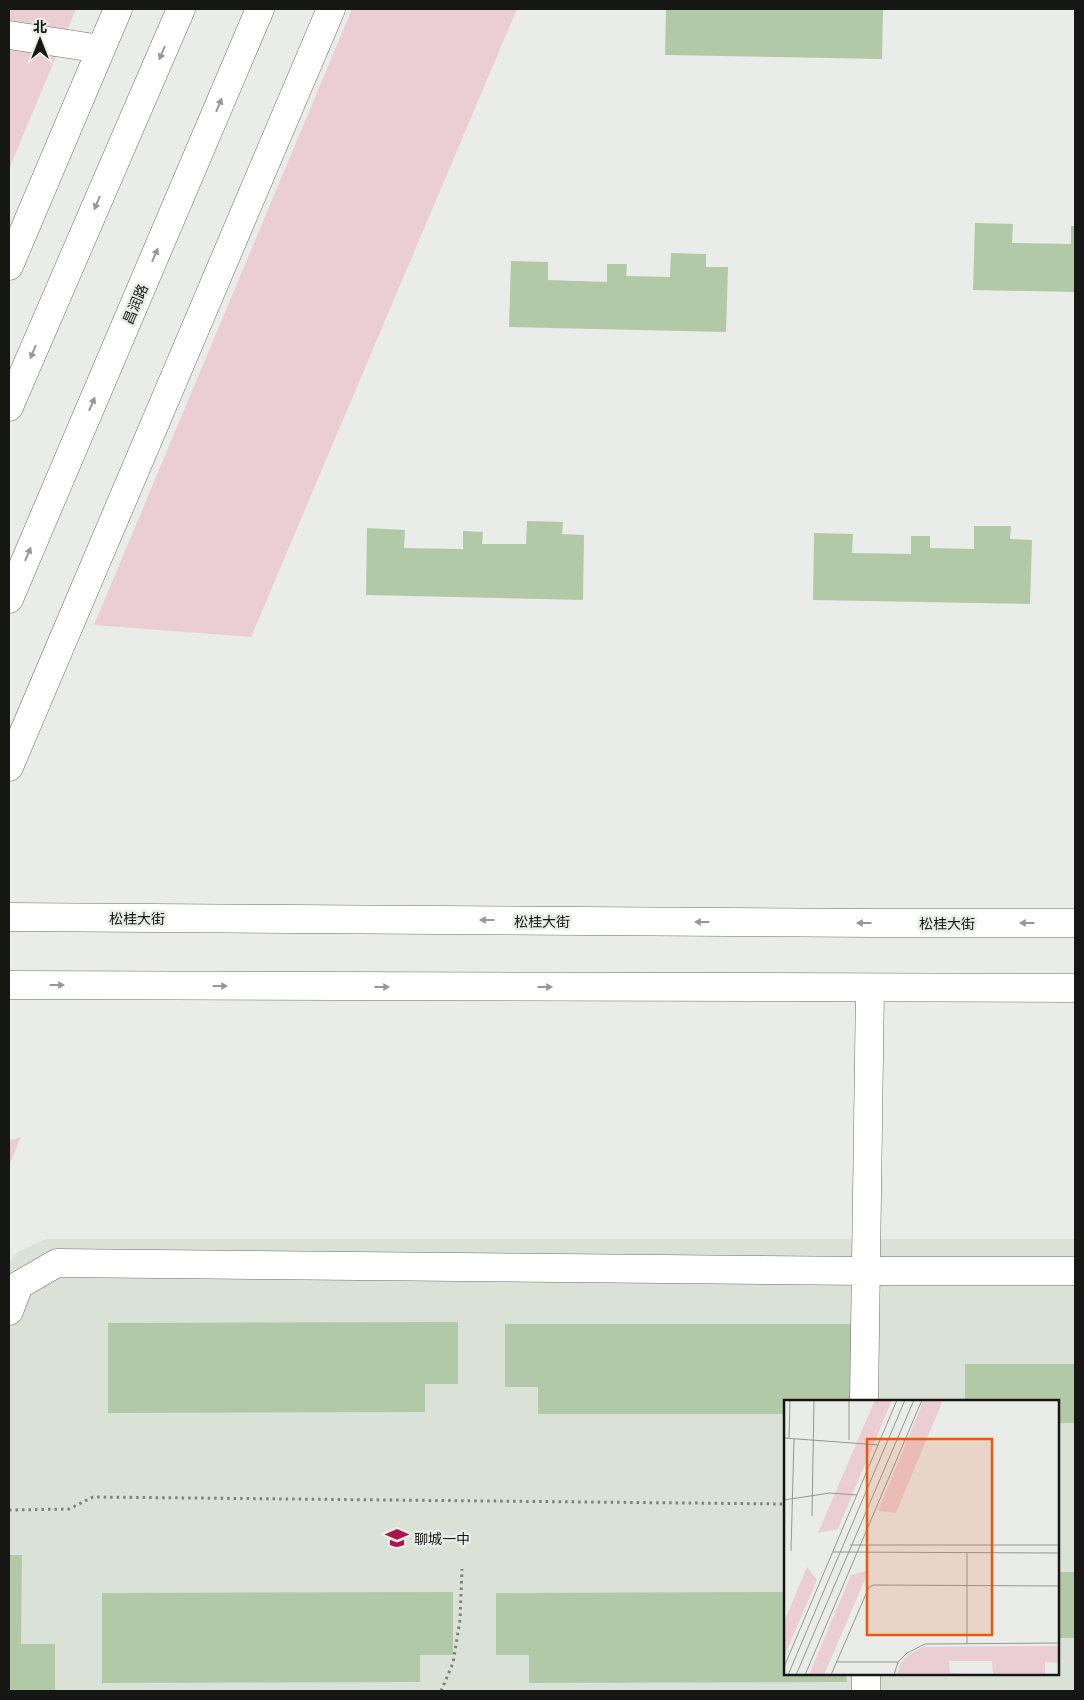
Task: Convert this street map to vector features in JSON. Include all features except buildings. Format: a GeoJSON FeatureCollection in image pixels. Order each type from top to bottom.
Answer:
{"type":"FeatureCollection","features":[{"type":"Feature","properties":{"kind":"main road"},"geometry":{"type":"LineString","coordinates":[[9,266],[118,9]]}},
{"type":"Feature","properties":{"kind":"main road"},"geometry":{"type":"LineString","coordinates":[[9,407],[182,9]]}},
{"type":"Feature","properties":{"kind":"main road","name":"昌润路"},"geometry":{"type":"LineString","coordinates":[[9,599],[260,9]]}},
{"type":"Feature","properties":{"kind":"main road"},"geometry":{"type":"LineString","coordinates":[[9,767],[331,9]]}},
{"type":"Feature","properties":{"kind":"main road"},"geometry":{"type":"LineString","coordinates":[[9,35],[101,49]]}},
{"type":"Feature","properties":{"kind":"main road","name":"松桂大街"},"geometry":{"type":"LineString","coordinates":[[9,917],[1075,923]]}},
{"type":"Feature","properties":{"kind":"main road"},"geometry":{"type":"LineString","coordinates":[[9,985],[1075,988]]}},
{"type":"Feature","properties":{"kind":"main road"},"geometry":{"type":"LineString","coordinates":[[864,1400],[870,988]]}},
{"type":"Feature","properties":{"kind":"main road"},"geometry":{"type":"LineString","coordinates":[[9,1311],[20,1285],[57,1263],[865,1271],[1075,1271]]}},
{"type":"Feature","properties":{"kind":"main road"},"geometry":{"type":"LineString","coordinates":[[866,1675],[866,1691]]}},
{"type":"Feature","properties":{"kind":"path"},"geometry":{"type":"LineString","coordinates":[[9,1510],[70,1509],[92,1497],[784,1504]]}},
{"type":"Feature","properties":{"kind":"path"},"geometry":{"type":"LineString","coordinates":[[441,1691],[453,1663],[460,1620],[462,1569]]}},
{"type":"Feature","properties":{"kind":"shaded area"},"geometry":{"type":"Polygon","coordinates":[[[9,9],[76,9],[9,169],[9,9]]]}},
{"type":"Feature","properties":{"kind":"shaded area"},"geometry":{"type":"Polygon","coordinates":[[[352,9],[517,9],[251,637],[94,625],[352,9]]]}},
{"type":"Feature","properties":{"kind":"shaded area"},"geometry":{"type":"Polygon","coordinates":[[[21,1137],[9,1166],[9,1141],[21,1137]]]}},
{"type":"Feature","properties":{"kind":"shaded area","name":"聊城一中"},"geometry":{"type":"Polygon","coordinates":[[[46,1239],[1075,1239],[1075,1691],[9,1691],[9,1263],[18,1252],[46,1239]]]}},
{"type":"Feature","properties":{"kind":"place","name":"聊城一中"},"geometry":{"type":"Point","coordinates":[397,1538]}}]}
